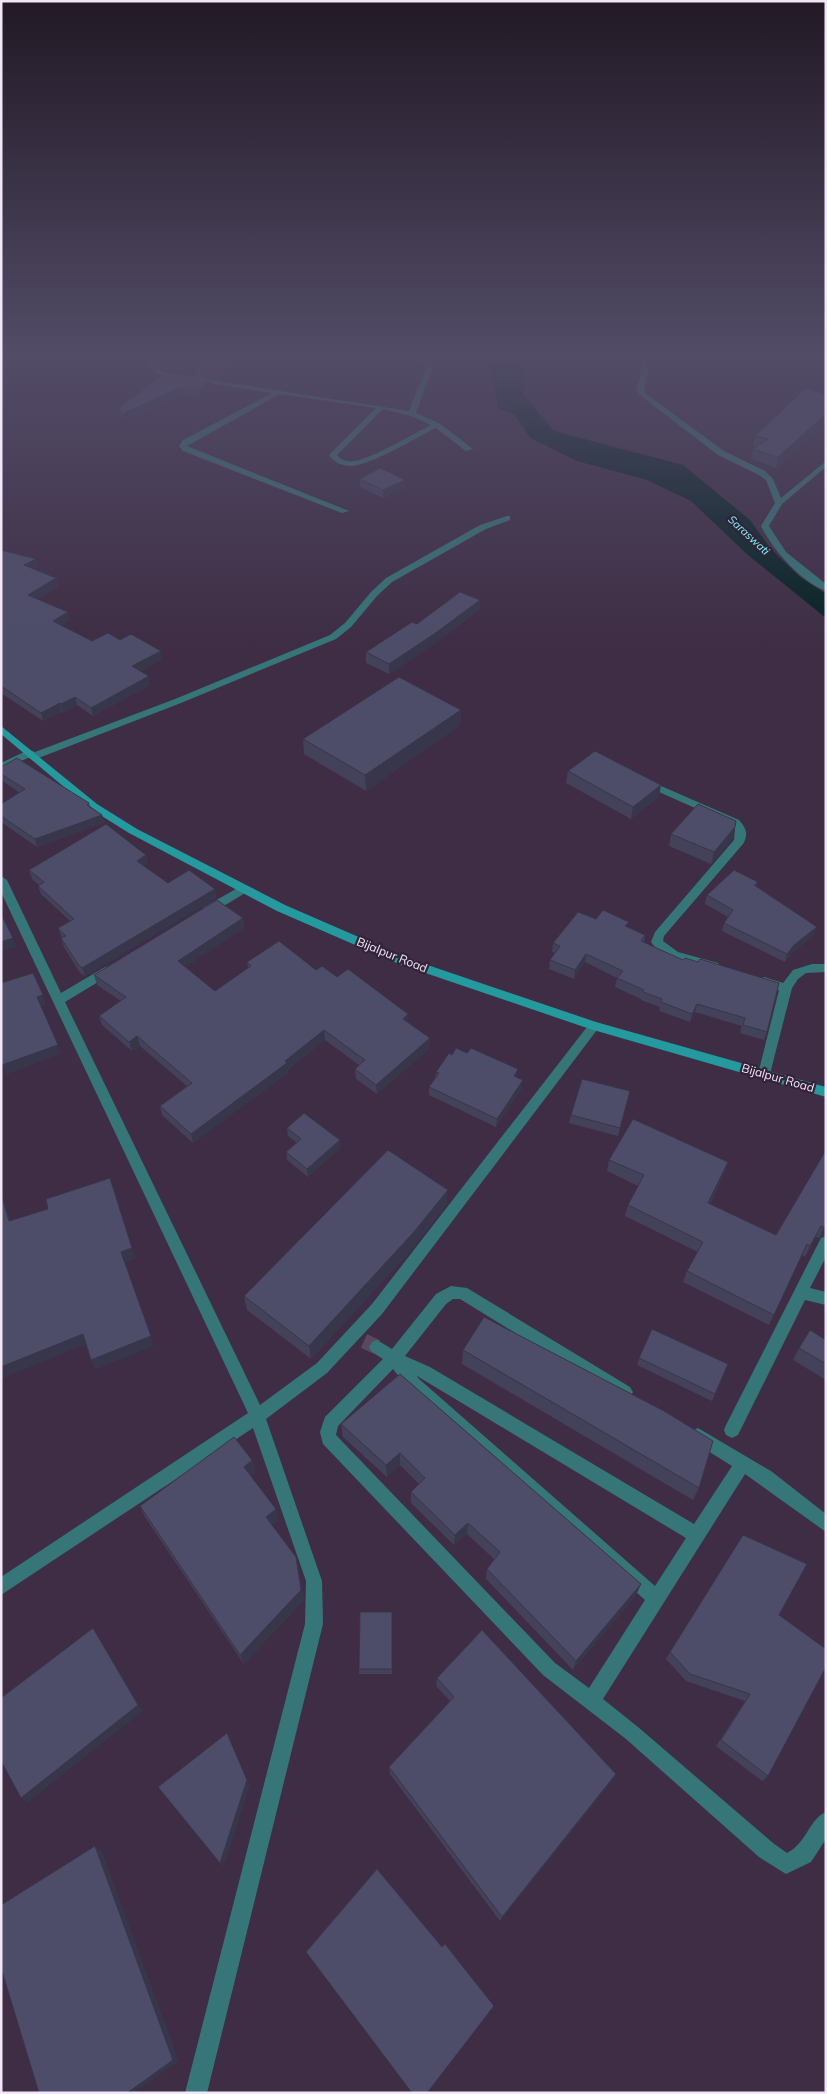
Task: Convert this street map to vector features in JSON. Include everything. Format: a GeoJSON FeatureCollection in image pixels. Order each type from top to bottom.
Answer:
{"type":"FeatureCollection","features":[{"type":"Feature","properties":{"kind":"main road","name":"Bijalpur Road"},"geometry":{"type":"LineString","coordinates":[[1,729],[93,806],[133,831],[280,908],[403,961],[594,1026],[826,1092]]}},
{"type":"Feature","properties":{"kind":"street"},"geometry":{"type":"LineString","coordinates":[[193,452],[345,511]]}},
{"type":"Feature","properties":{"kind":"street"},"geometry":{"type":"LineString","coordinates":[[337,452],[334,455],[335,458],[342,463],[354,464],[382,452]]}},
{"type":"Feature","properties":{"kind":"street"},"geometry":{"type":"LineString","coordinates":[[719,452],[762,472],[769,479],[779,503]]}},
{"type":"Feature","properties":{"kind":"street"},"geometry":{"type":"LineString","coordinates":[[826,463],[779,503],[765,526],[772,543],[799,568],[826,588]]}},
{"type":"Feature","properties":{"kind":"street"},"geometry":{"type":"LineString","coordinates":[[1,767],[178,701],[333,637],[344,631],[376,590],[389,580],[483,527],[506,518]]}},
{"type":"Feature","properties":{"kind":"street"},"geometry":{"type":"LineString","coordinates":[[632,776],[735,822],[741,829],[742,834],[739,841],[659,935],[656,942],[660,948],[668,952],[722,969]]}},
{"type":"Feature","properties":{"kind":"street"},"geometry":{"type":"LineString","coordinates":[[1,880],[41,974],[58,1001],[257,1416],[314,1581],[314,1624],[196,2093]]}},
{"type":"Feature","properties":{"kind":"street"},"geometry":{"type":"LineString","coordinates":[[201,914],[243,889]]}},
{"type":"Feature","properties":{"kind":"street"},"geometry":{"type":"LineString","coordinates":[[58,1001],[117,965]]}},
{"type":"Feature","properties":{"kind":"street"},"geometry":{"type":"LineString","coordinates":[[764,1074],[786,988],[792,976],[801,970],[811,967],[826,968]]}},
{"type":"Feature","properties":{"kind":"street"},"geometry":{"type":"LineString","coordinates":[[750,977],[786,988]]}},
{"type":"Feature","properties":{"kind":"street"},"geometry":{"type":"LineString","coordinates":[[1,1588],[257,1416],[322,1368],[365,1340],[377,1309],[594,1026]]}},
{"type":"Feature","properties":{"kind":"street"},"geometry":{"type":"LineString","coordinates":[[732,1430],[826,1242]]}},
{"type":"Feature","properties":{"kind":"street"},"geometry":{"type":"LineString","coordinates":[[640,1401],[462,1292],[451,1292],[441,1299],[394,1358],[331,1422],[328,1432],[329,1439],[549,1669],[632,1733],[766,1850],[786,1864],[804,1855],[826,1821]]}},
{"type":"Feature","properties":{"kind":"street"},"geometry":{"type":"LineString","coordinates":[[801,1292],[826,1299]]}},
{"type":"Feature","properties":{"kind":"street"},"geometry":{"type":"LineString","coordinates":[[365,1340],[394,1358],[425,1372],[697,1535]]}},
{"type":"Feature","properties":{"kind":"street"},"geometry":{"type":"LineString","coordinates":[[394,1358],[413,1383],[656,1598]]}},
{"type":"Feature","properties":{"kind":"street"},"geometry":{"type":"LineString","coordinates":[[683,1427],[765,1477],[826,1524]]}},
{"type":"Feature","properties":{"kind":"street"},"geometry":{"type":"LineString","coordinates":[[591,1701],[742,1464]]}},
{"type":"Feature","properties":{"kind":"water","name":"Saraswati"},"geometry":{"type":"Polygon","coordinates":[[[558,452],[633,452],[683,465],[750,520],[770,548],[800,577],[826,594],[826,618],[748,555],[691,501],[647,480],[577,461],[558,452]]]}},
{"type":"Feature","properties":{"kind":"building"},"geometry":{"type":"Polygon","coordinates":[[[762,452],[784,452],[778,457],[762,452]]]}},
{"type":"Feature","properties":{"kind":"building"},"geometry":{"type":"Polygon","coordinates":[[[380,468],[405,480],[383,490],[360,479],[380,468]]]}},
{"type":"Feature","properties":{"kind":"building"},"geometry":{"type":"Polygon","coordinates":[[[1,550],[36,559],[24,565],[56,578],[28,595],[68,612],[53,621],[92,641],[108,633],[120,640],[131,634],[161,651],[132,666],[149,676],[91,708],[75,697],[41,713],[1,686],[1,550]]]}},
{"type":"Feature","properties":{"kind":"building"},"geometry":{"type":"Polygon","coordinates":[[[460,592],[480,600],[389,664],[366,652],[412,622],[417,624],[460,592]]]}},
{"type":"Feature","properties":{"kind":"building"},"geometry":{"type":"Polygon","coordinates":[[[399,677],[461,710],[365,775],[303,739],[399,677]]]}},
{"type":"Feature","properties":{"kind":"building"},"geometry":{"type":"Polygon","coordinates":[[[595,751],[661,785],[633,807],[568,771],[595,751]]]}},
{"type":"Feature","properties":{"kind":"building"},"geometry":{"type":"Polygon","coordinates":[[[17,758],[89,803],[87,805],[102,815],[35,839],[1,816],[1,804],[25,789],[1,774],[1,767],[17,758]]]}},
{"type":"Feature","properties":{"kind":"building"},"geometry":{"type":"Polygon","coordinates":[[[698,804],[736,821],[735,827],[714,852],[671,834],[698,804]]]}},
{"type":"Feature","properties":{"kind":"building"},"geometry":{"type":"Polygon","coordinates":[[[106,824],[146,855],[137,861],[168,883],[189,870],[215,889],[82,968],[61,938],[66,936],[58,928],[74,919],[38,886],[44,882],[29,870],[106,824]]]}},
{"type":"Feature","properties":{"kind":"building"},"geometry":{"type":"Polygon","coordinates":[[[734,870],[758,882],[754,885],[817,927],[794,945],[787,954],[724,923],[733,910],[707,895],[734,870]]]}},
{"type":"Feature","properties":{"kind":"building"},"geometry":{"type":"Polygon","coordinates":[[[217,900],[243,918],[178,961],[215,991],[251,966],[247,962],[279,941],[316,970],[322,966],[337,977],[348,969],[408,1014],[403,1019],[430,1038],[376,1085],[355,1069],[365,1060],[324,1030],[285,1061],[287,1063],[191,1134],[160,1106],[192,1083],[137,1036],[129,1042],[99,1016],[126,997],[94,975],[217,900]]]}},
{"type":"Feature","properties":{"kind":"building"},"geometry":{"type":"Polygon","coordinates":[[[603,910],[629,922],[625,926],[645,935],[641,941],[683,960],[685,958],[698,962],[700,959],[779,983],[767,1032],[743,1025],[745,1018],[697,1004],[692,1014],[661,1002],[662,999],[643,992],[644,990],[617,978],[623,971],[586,954],[575,970],[550,960],[560,946],[553,943],[578,912],[596,919],[603,910]]]}},
{"type":"Feature","properties":{"kind":"building"},"geometry":{"type":"Polygon","coordinates":[[[1,914],[13,938],[1,942],[1,914]]]}},
{"type":"Feature","properties":{"kind":"building"},"geometry":{"type":"Polygon","coordinates":[[[33,973],[43,995],[37,997],[58,1045],[2,1065],[1,983],[33,973]]]}},
{"type":"Feature","properties":{"kind":"building"},"geometry":{"type":"Polygon","coordinates":[[[456,1048],[467,1053],[471,1048],[518,1069],[514,1076],[523,1080],[497,1119],[429,1087],[439,1073],[436,1072],[449,1053],[452,1055],[456,1048]]]}},
{"type":"Feature","properties":{"kind":"building"},"geometry":{"type":"Polygon","coordinates":[[[582,1079],[630,1091],[620,1128],[571,1115],[582,1079]]]}},
{"type":"Feature","properties":{"kind":"building"},"geometry":{"type":"Polygon","coordinates":[[[304,1113],[340,1140],[307,1169],[286,1152],[301,1139],[287,1128],[304,1113]]]}},
{"type":"Feature","properties":{"kind":"building"},"geometry":{"type":"Polygon","coordinates":[[[633,1119],[728,1162],[708,1203],[776,1235],[826,1150],[826,1226],[821,1226],[810,1246],[807,1244],[774,1315],[687,1271],[703,1242],[628,1205],[644,1175],[609,1160],[633,1119]]]}},
{"type":"Feature","properties":{"kind":"building"},"geometry":{"type":"Polygon","coordinates":[[[388,1150],[448,1190],[413,1233],[309,1346],[244,1296],[388,1150]]]}},
{"type":"Feature","properties":{"kind":"building"},"geometry":{"type":"Polygon","coordinates":[[[110,1178],[132,1248],[121,1252],[151,1336],[91,1360],[83,1334],[1,1367],[1,1194],[9,1221],[48,1209],[46,1199],[110,1178]]]}},
{"type":"Feature","properties":{"kind":"building"},"geometry":{"type":"Polygon","coordinates":[[[484,1317],[664,1411],[713,1441],[699,1488],[463,1350],[484,1317]]]}},
{"type":"Feature","properties":{"kind":"building"},"geometry":{"type":"Polygon","coordinates":[[[652,1329],[728,1364],[715,1394],[639,1358],[652,1329]]]}},
{"type":"Feature","properties":{"kind":"building"},"geometry":{"type":"Polygon","coordinates":[[[810,1330],[826,1340],[826,1364],[799,1348],[810,1330]]]}},
{"type":"Feature","properties":{"kind":"building"},"geometry":{"type":"Polygon","coordinates":[[[400,1374],[641,1584],[576,1661],[487,1569],[500,1552],[468,1523],[455,1535],[411,1492],[425,1478],[400,1453],[386,1465],[341,1424],[400,1374]]]}},
{"type":"Feature","properties":{"kind":"building"},"geometry":{"type":"Polygon","coordinates":[[[234,1437],[252,1460],[244,1467],[276,1509],[266,1517],[296,1557],[301,1590],[240,1655],[140,1506],[234,1437]]]}},
{"type":"Feature","properties":{"kind":"building"},"geometry":{"type":"Polygon","coordinates":[[[743,1535],[807,1564],[779,1615],[826,1649],[826,1667],[768,1776],[721,1740],[750,1694],[690,1674],[670,1652],[743,1535]]]}},
{"type":"Feature","properties":{"kind":"building"},"geometry":{"type":"Polygon","coordinates":[[[360,1612],[392,1612],[392,1669],[359,1669],[360,1612]]]}},
{"type":"Feature","properties":{"kind":"building"},"geometry":{"type":"Polygon","coordinates":[[[93,1628],[138,1705],[21,1798],[1,1761],[1,1698],[93,1628]]]}},
{"type":"Feature","properties":{"kind":"building"},"geometry":{"type":"Polygon","coordinates":[[[482,1630],[616,1774],[502,1917],[389,1767],[454,1697],[437,1678],[482,1630]]]}},
{"type":"Feature","properties":{"kind":"building"},"geometry":{"type":"Polygon","coordinates":[[[227,1733],[247,1780],[220,1863],[158,1787],[227,1733]]]}},
{"type":"Feature","properties":{"kind":"building"},"geometry":{"type":"Polygon","coordinates":[[[95,1846],[173,2060],[127,2093],[39,2093],[1,1968],[1,1905],[95,1846]]]}},
{"type":"Feature","properties":{"kind":"building"},"geometry":{"type":"Polygon","coordinates":[[[377,1869],[442,1947],[445,1944],[494,2006],[427,2093],[412,2093],[306,1952],[377,1869]]]}},
{"type":"Feature","properties":{"kind":"tunnel"},"geometry":{"type":"LineString","coordinates":[[364,1341],[377,1347]]}}]}
